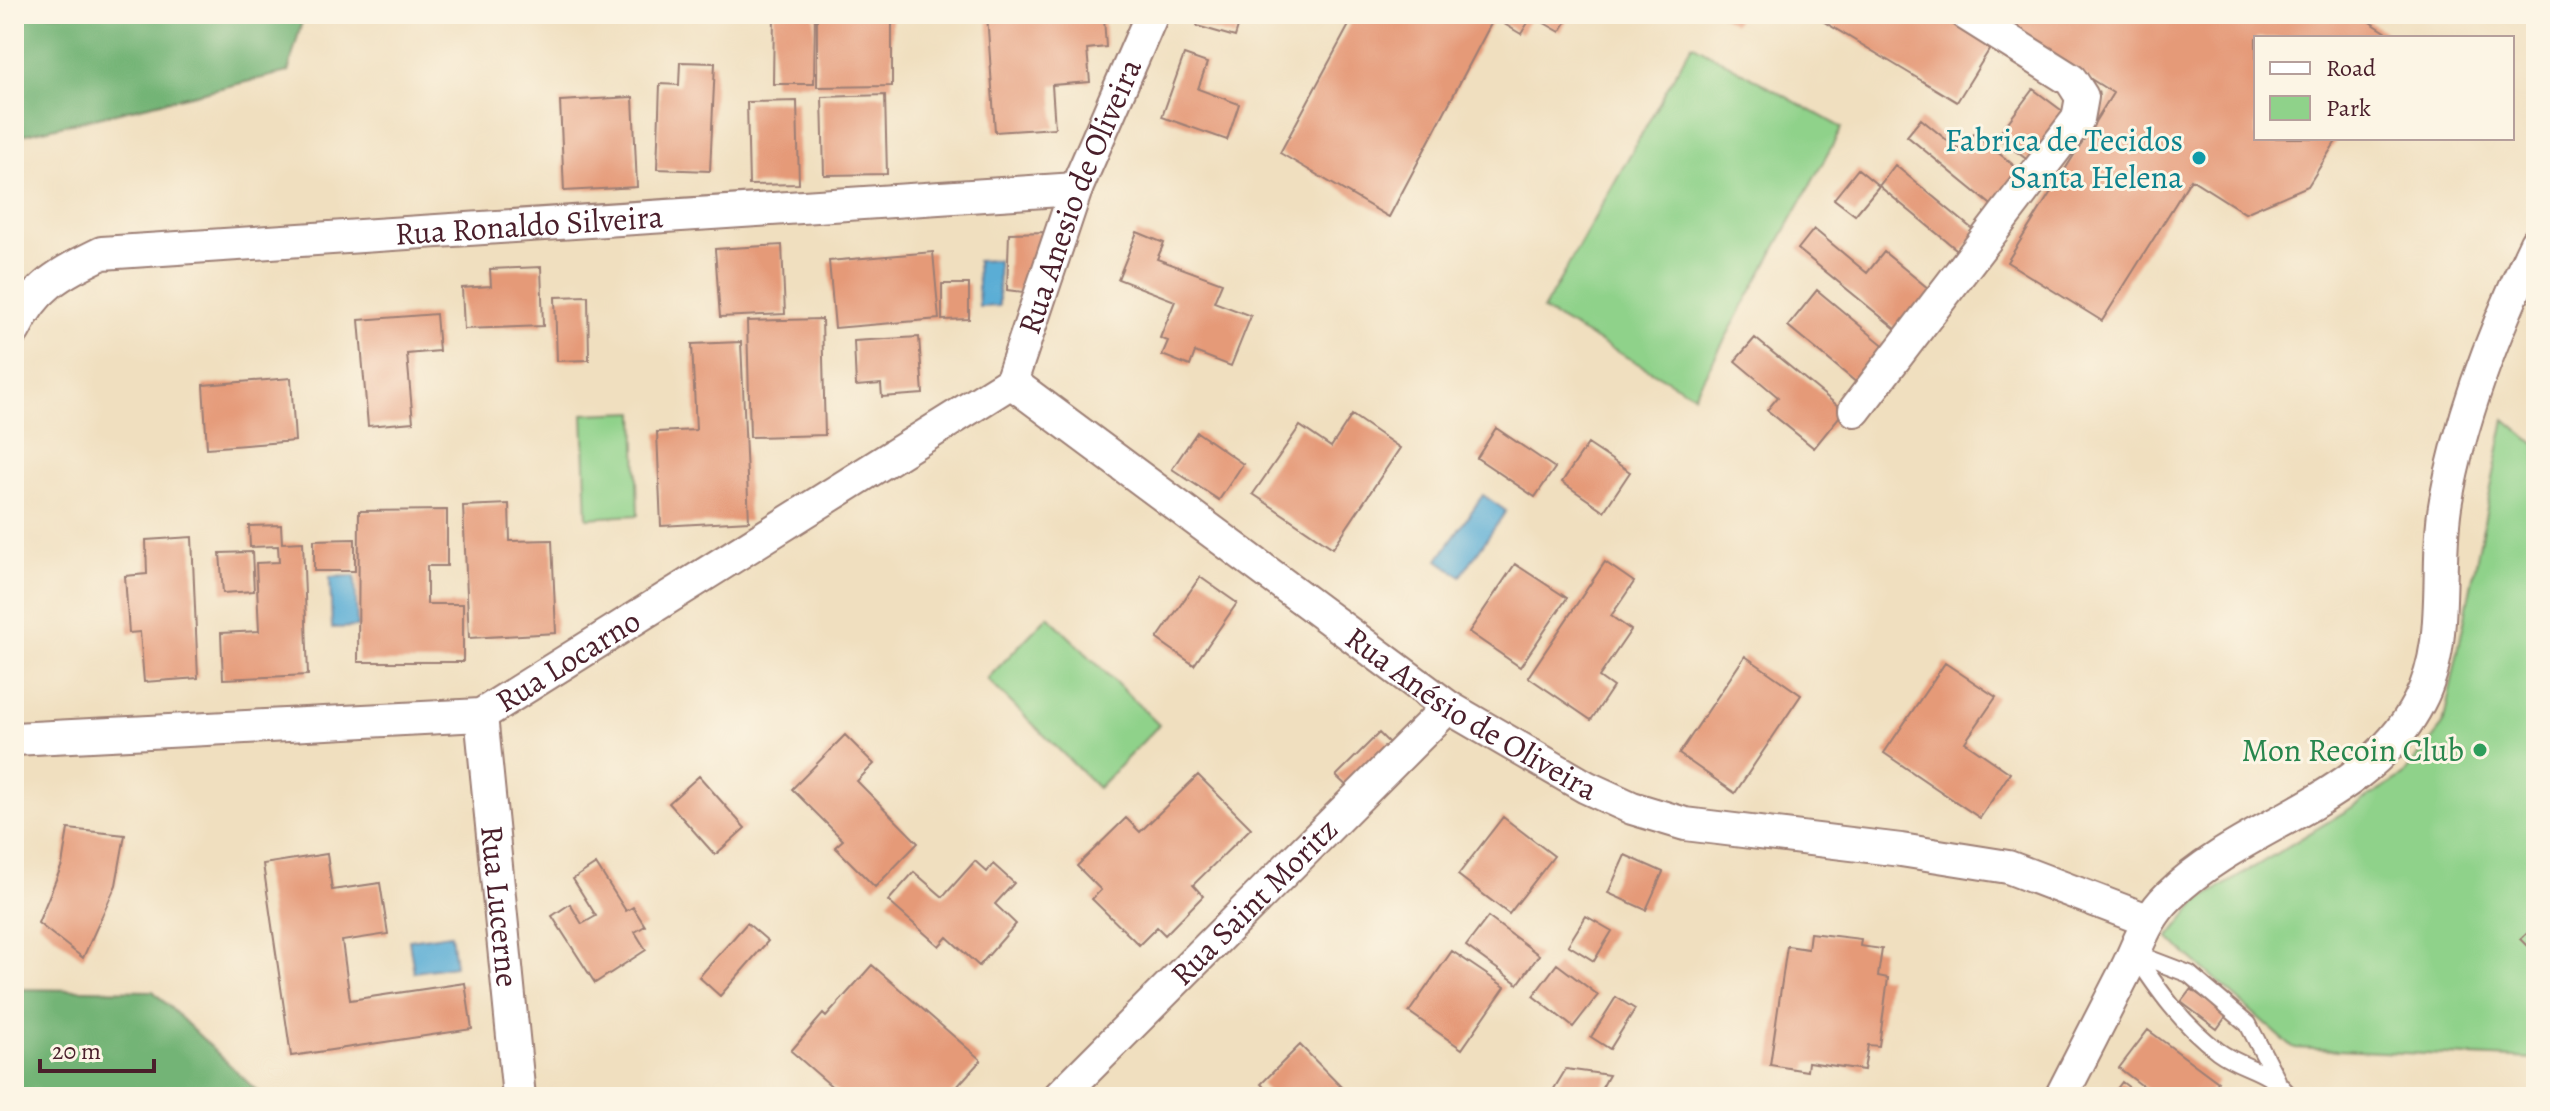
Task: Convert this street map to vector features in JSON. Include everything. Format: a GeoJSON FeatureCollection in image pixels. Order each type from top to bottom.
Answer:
{"type":"FeatureCollection","features":[{"type":"Feature","properties":{"kind":"street","name":"Rua Anesio de Oliveira"},"geometry":{"type":"LineString","coordinates":[[1011,382],[1076,189],[1152,14]]}},
{"type":"Feature","properties":{"kind":"street"},"geometry":{"type":"LineString","coordinates":[[1855,410],[2078,119],[2082,97],[2071,80],[1966,14]]}},
{"type":"Feature","properties":{"kind":"street","name":"Rua Ronaldo Silveira"},"geometry":{"type":"LineString","coordinates":[[14,330],[28,302],[58,274],[102,253],[1076,189]]}},
{"type":"Feature","properties":{"kind":"street"},"geometry":{"type":"LineString","coordinates":[[2061,1097],[2134,953],[2147,920],[2171,894],[2226,852],[2354,780],[2419,703],[2432,671],[2446,500],[2478,378],[2536,243]]}},
{"type":"Feature","properties":{"kind":"street","name":"Rua Anésio de Oliveira"},"geometry":{"type":"LineString","coordinates":[[1011,382],[1448,707],[1586,787],[1632,808],[1685,824],[1901,850],[2008,867],[2147,920]]}},
{"type":"Feature","properties":{"kind":"street","name":"Rua Locarno"},"geometry":{"type":"LineString","coordinates":[[14,739],[481,715],[1011,382]]}},
{"type":"Feature","properties":{"kind":"street","name":"Rua Saint Moritz"},"geometry":{"type":"LineString","coordinates":[[1059,1097],[1448,707]]}},
{"type":"Feature","properties":{"kind":"street","name":"Rua Lucerne"},"geometry":{"type":"LineString","coordinates":[[481,715],[519,1097]]}},
{"type":"Feature","properties":{"kind":"lane"},"geometry":{"type":"LineString","coordinates":[[2134,953],[2168,1005],[2220,1052],[2277,1080]]}},
{"type":"Feature","properties":{"kind":"lane"},"geometry":{"type":"LineString","coordinates":[[2134,953],[2189,974],[2248,1024],[2277,1080],[2290,1097]]}},
{"type":"Feature","properties":{"kind":"green space"},"geometry":{"type":"Polygon","coordinates":[[[14,14],[304,14],[288,72],[14,137],[14,14]]]}},
{"type":"Feature","properties":{"kind":"green space"},"geometry":{"type":"Polygon","coordinates":[[[1692,44],[1842,128],[1694,395],[1543,310],[1692,44]]]}},
{"type":"Feature","properties":{"kind":"green space"},"geometry":{"type":"Polygon","coordinates":[[[635,412],[638,515],[587,518],[583,414],[635,412]]]}},
{"type":"Feature","properties":{"kind":"green space","name":"Mon Recoin Club"},"geometry":{"type":"Polygon","coordinates":[[[2505,419],[2536,445],[2536,1059],[2293,1048],[2168,938],[2197,902],[2403,776],[2443,725],[2505,419]]]}},
{"type":"Feature","properties":{"kind":"green space"},"geometry":{"type":"Polygon","coordinates":[[[1048,616],[1159,725],[1098,788],[987,679],[1048,616]]]}},
{"type":"Feature","properties":{"kind":"green space"},"geometry":{"type":"Polygon","coordinates":[[[14,989],[153,991],[263,1097],[14,1097],[14,989]]]}},
{"type":"Feature","properties":{"kind":"water"},"geometry":{"type":"Polygon","coordinates":[[[998,260],[999,306],[979,307],[977,261],[998,260]]]}},
{"type":"Feature","properties":{"kind":"water"},"geometry":{"type":"Polygon","coordinates":[[[1483,495],[1506,511],[1461,576],[1438,560],[1483,495]]]}},
{"type":"Feature","properties":{"kind":"water"},"geometry":{"type":"Polygon","coordinates":[[[355,576],[357,627],[332,628],[330,577],[355,576]]]}},
{"type":"Feature","properties":{"kind":"water"},"geometry":{"type":"Polygon","coordinates":[[[451,934],[455,966],[414,972],[409,940],[451,934]]]}},
{"type":"Feature","properties":{"kind":"building"},"geometry":{"type":"Polygon","coordinates":[[[774,14],[815,14],[814,84],[773,84],[774,14]]]}},
{"type":"Feature","properties":{"kind":"building"},"geometry":{"type":"Polygon","coordinates":[[[817,14],[892,14],[892,86],[817,87],[817,14]]]}},
{"type":"Feature","properties":{"kind":"building"},"geometry":{"type":"Polygon","coordinates":[[[987,14],[1077,14],[1078,20],[1104,18],[1106,47],[1087,49],[1090,82],[1052,85],[1055,128],[995,132],[987,14]]]}},
{"type":"Feature","properties":{"kind":"building"},"geometry":{"type":"Polygon","coordinates":[[[1201,14],[1242,14],[1235,37],[1197,26],[1201,14]]]}},
{"type":"Feature","properties":{"kind":"building"},"geometry":{"type":"Polygon","coordinates":[[[1355,14],[1571,14],[1560,32],[1532,16],[1521,34],[1494,18],[1389,217],[1280,153],[1355,14]]]}},
{"type":"Feature","properties":{"kind":"building"},"geometry":{"type":"Polygon","coordinates":[[[1719,14],[1741,14],[1734,24],[1719,14]]]}},
{"type":"Feature","properties":{"kind":"building"},"geometry":{"type":"Polygon","coordinates":[[[1811,14],[1948,14],[1994,42],[1957,102],[1811,14]]]}},
{"type":"Feature","properties":{"kind":"building","name":"Fabrica de Tecidos Santa Helena"},"geometry":{"type":"Polygon","coordinates":[[[1988,14],[2357,14],[2392,36],[2254,36],[2254,140],[2337,140],[2308,186],[2245,213],[2191,179],[2102,321],[2007,262],[2113,93],[1988,14]]]}},
{"type":"Feature","properties":{"kind":"building"},"geometry":{"type":"Polygon","coordinates":[[[1184,55],[1207,63],[1198,89],[1239,104],[1227,140],[1162,117],[1184,55]]]}},
{"type":"Feature","properties":{"kind":"building"},"geometry":{"type":"Polygon","coordinates":[[[680,62],[715,63],[710,171],[657,169],[660,84],[679,85],[680,62]]]}},
{"type":"Feature","properties":{"kind":"building"},"geometry":{"type":"Polygon","coordinates":[[[2033,89],[2069,116],[2033,164],[1997,137],[2033,89]]]}},
{"type":"Feature","properties":{"kind":"building"},"geometry":{"type":"Polygon","coordinates":[[[885,95],[887,174],[824,175],[822,97],[885,95]]]}},
{"type":"Feature","properties":{"kind":"building"},"geometry":{"type":"Polygon","coordinates":[[[633,97],[637,187],[564,191],[560,101],[633,97]]]}},
{"type":"Feature","properties":{"kind":"building"},"geometry":{"type":"Polygon","coordinates":[[[797,101],[799,184],[749,185],[747,102],[797,101]]]}},
{"type":"Feature","properties":{"kind":"building"},"geometry":{"type":"Polygon","coordinates":[[[1921,119],[1959,150],[1974,133],[2023,173],[1995,208],[1907,136],[1921,119]]]}},
{"type":"Feature","properties":{"kind":"building"},"geometry":{"type":"Polygon","coordinates":[[[1895,165],[1977,233],[1961,253],[1879,186],[1895,165]]]}},
{"type":"Feature","properties":{"kind":"building"},"geometry":{"type":"Polygon","coordinates":[[[1858,169],[1879,186],[1855,215],[1834,199],[1858,169]]]}},
{"type":"Feature","properties":{"kind":"building"},"geometry":{"type":"Polygon","coordinates":[[[1814,229],[1867,273],[1884,252],[1935,294],[1902,334],[1798,249],[1814,229]]]}},
{"type":"Feature","properties":{"kind":"building"},"geometry":{"type":"Polygon","coordinates":[[[1049,232],[1032,293],[1007,290],[1009,233],[1049,232]]]}},
{"type":"Feature","properties":{"kind":"building"},"geometry":{"type":"Polygon","coordinates":[[[1137,232],[1164,243],[1157,259],[1222,283],[1214,302],[1251,316],[1231,366],[1195,352],[1190,366],[1162,355],[1168,341],[1160,338],[1175,301],[1118,279],[1137,232]]]}},
{"type":"Feature","properties":{"kind":"building"},"geometry":{"type":"Polygon","coordinates":[[[782,245],[785,314],[720,317],[715,249],[782,245]]]}},
{"type":"Feature","properties":{"kind":"building"},"geometry":{"type":"Polygon","coordinates":[[[933,252],[939,319],[835,328],[829,261],[933,252]]]}},
{"type":"Feature","properties":{"kind":"building"},"geometry":{"type":"Polygon","coordinates":[[[541,267],[543,326],[464,329],[462,288],[491,286],[490,269],[541,267]]]}},
{"type":"Feature","properties":{"kind":"building"},"geometry":{"type":"Polygon","coordinates":[[[942,284],[969,284],[969,319],[942,320],[942,284]]]}},
{"type":"Feature","properties":{"kind":"building"},"geometry":{"type":"Polygon","coordinates":[[[1817,290],[1887,348],[1857,383],[1788,326],[1817,290]]]}},
{"type":"Feature","properties":{"kind":"building"},"geometry":{"type":"Polygon","coordinates":[[[588,296],[589,360],[557,361],[555,297],[588,296]]]}},
{"type":"Feature","properties":{"kind":"building"},"geometry":{"type":"Polygon","coordinates":[[[436,314],[439,351],[407,354],[413,422],[368,426],[359,320],[436,314]]]}},
{"type":"Feature","properties":{"kind":"building"},"geometry":{"type":"Polygon","coordinates":[[[822,319],[825,435],[750,437],[747,321],[822,319]]]}},
{"type":"Feature","properties":{"kind":"building"},"geometry":{"type":"Polygon","coordinates":[[[919,337],[923,394],[882,397],[881,384],[856,386],[854,341],[919,337]]]}},
{"type":"Feature","properties":{"kind":"building"},"geometry":{"type":"Polygon","coordinates":[[[1755,338],[1844,411],[1814,448],[1767,410],[1778,397],[1735,361],[1755,338]]]}},
{"type":"Feature","properties":{"kind":"building"},"geometry":{"type":"Polygon","coordinates":[[[741,342],[749,521],[661,526],[657,432],[696,430],[692,344],[741,342]]]}},
{"type":"Feature","properties":{"kind":"building"},"geometry":{"type":"Polygon","coordinates":[[[291,378],[295,441],[207,448],[203,385],[291,378]]]}},
{"type":"Feature","properties":{"kind":"building"},"geometry":{"type":"Polygon","coordinates":[[[1352,415],[1400,448],[1333,548],[1253,494],[1300,426],[1331,447],[1352,415]]]}},
{"type":"Feature","properties":{"kind":"building"},"geometry":{"type":"Polygon","coordinates":[[[1496,428],[1555,468],[1535,497],[1477,458],[1496,428]]]}},
{"type":"Feature","properties":{"kind":"building"},"geometry":{"type":"Polygon","coordinates":[[[1197,432],[1243,464],[1219,500],[1172,469],[1197,432]]]}},
{"type":"Feature","properties":{"kind":"building"},"geometry":{"type":"Polygon","coordinates":[[[1588,444],[1630,472],[1604,511],[1562,482],[1588,444]]]}},
{"type":"Feature","properties":{"kind":"building"},"geometry":{"type":"Polygon","coordinates":[[[509,504],[510,541],[552,540],[556,633],[469,638],[463,506],[509,504]]]}},
{"type":"Feature","properties":{"kind":"building"},"geometry":{"type":"Polygon","coordinates":[[[447,510],[447,566],[427,566],[427,604],[463,604],[463,662],[358,662],[359,511],[447,510]]]}},
{"type":"Feature","properties":{"kind":"building"},"geometry":{"type":"Polygon","coordinates":[[[281,525],[282,543],[303,542],[308,675],[223,679],[221,633],[259,631],[256,563],[279,562],[278,546],[250,547],[249,526],[281,525]]]}},
{"type":"Feature","properties":{"kind":"building"},"geometry":{"type":"Polygon","coordinates":[[[192,537],[198,678],[144,682],[140,632],[129,633],[125,576],[147,574],[146,540],[192,537]]]}},
{"type":"Feature","properties":{"kind":"building"},"geometry":{"type":"Polygon","coordinates":[[[355,539],[355,571],[314,571],[314,540],[355,539]]]}},
{"type":"Feature","properties":{"kind":"building"},"geometry":{"type":"Polygon","coordinates":[[[252,552],[254,591],[223,593],[220,553],[252,552]]]}},
{"type":"Feature","properties":{"kind":"building"},"geometry":{"type":"Polygon","coordinates":[[[1605,562],[1634,582],[1611,616],[1631,630],[1599,677],[1613,687],[1591,720],[1528,677],[1605,562]]]}},
{"type":"Feature","properties":{"kind":"building"},"geometry":{"type":"Polygon","coordinates":[[[1515,564],[1567,598],[1520,667],[1469,632],[1515,564]]]}},
{"type":"Feature","properties":{"kind":"building"},"geometry":{"type":"Polygon","coordinates":[[[1200,577],[1237,603],[1194,665],[1157,639],[1200,577]]]}},
{"type":"Feature","properties":{"kind":"building"},"geometry":{"type":"Polygon","coordinates":[[[1745,656],[1801,695],[1735,793],[1679,754],[1745,656]]]}},
{"type":"Feature","properties":{"kind":"building"},"geometry":{"type":"Polygon","coordinates":[[[1945,663],[1996,697],[1965,742],[2010,773],[1980,818],[1884,753],[1945,663]]]}},
{"type":"Feature","properties":{"kind":"building"},"geometry":{"type":"Polygon","coordinates":[[[1379,733],[1393,747],[1351,790],[1336,776],[1379,733]]]}},
{"type":"Feature","properties":{"kind":"building"},"geometry":{"type":"Polygon","coordinates":[[[845,735],[874,764],[857,781],[918,843],[875,887],[835,847],[843,840],[792,789],[845,735]]]}},
{"type":"Feature","properties":{"kind":"building"},"geometry":{"type":"Polygon","coordinates":[[[1198,775],[1251,828],[1193,885],[1203,896],[1165,935],[1157,927],[1139,945],[1092,899],[1101,890],[1077,866],[1126,818],[1140,832],[1198,775]]]}},
{"type":"Feature","properties":{"kind":"building"},"geometry":{"type":"Polygon","coordinates":[[[699,776],[745,828],[715,855],[669,803],[699,776]]]}},
{"type":"Feature","properties":{"kind":"building"},"geometry":{"type":"Polygon","coordinates":[[[1503,817],[1554,856],[1509,914],[1458,875],[1503,817]]]}},
{"type":"Feature","properties":{"kind":"building"},"geometry":{"type":"Polygon","coordinates":[[[68,829],[125,835],[116,885],[83,958],[38,923],[62,865],[68,829]]]}},
{"type":"Feature","properties":{"kind":"building"},"geometry":{"type":"Polygon","coordinates":[[[327,854],[332,890],[380,883],[388,934],[342,941],[350,1000],[465,983],[472,1029],[291,1056],[263,864],[327,854]]]}},
{"type":"Feature","properties":{"kind":"building"},"geometry":{"type":"Polygon","coordinates":[[[1625,855],[1663,872],[1646,910],[1608,893],[1625,855]]]}},
{"type":"Feature","properties":{"kind":"building"},"geometry":{"type":"Polygon","coordinates":[[[975,861],[987,872],[993,864],[1014,883],[995,904],[1016,924],[979,966],[947,937],[939,946],[888,901],[914,872],[943,897],[975,861]]]}},
{"type":"Feature","properties":{"kind":"building"},"geometry":{"type":"Polygon","coordinates":[[[596,864],[626,911],[633,907],[645,926],[635,932],[646,950],[595,983],[552,916],[570,904],[582,924],[596,916],[573,879],[596,864]]]}},
{"type":"Feature","properties":{"kind":"building"},"geometry":{"type":"Polygon","coordinates":[[[1586,916],[1612,931],[1594,961],[1568,945],[1586,916]]]}},
{"type":"Feature","properties":{"kind":"building"},"geometry":{"type":"Polygon","coordinates":[[[1488,917],[1539,955],[1518,984],[1466,946],[1488,917]]]}},
{"type":"Feature","properties":{"kind":"building"},"geometry":{"type":"Polygon","coordinates":[[[747,923],[768,941],[720,996],[699,977],[747,923]]]}},
{"type":"Feature","properties":{"kind":"building"},"geometry":{"type":"Polygon","coordinates":[[[2536,925],[2536,954],[2521,939],[2536,925]]]}},
{"type":"Feature","properties":{"kind":"building"},"geometry":{"type":"Polygon","coordinates":[[[1810,933],[1861,939],[1860,946],[1882,949],[1878,976],[1888,978],[1879,1046],[1868,1045],[1864,1070],[1808,1062],[1807,1071],[1770,1065],[1787,946],[1808,949],[1810,933]]]}},
{"type":"Feature","properties":{"kind":"building"},"geometry":{"type":"Polygon","coordinates":[[[1452,951],[1505,987],[1462,1049],[1409,1012],[1452,951]]]}},
{"type":"Feature","properties":{"kind":"building"},"geometry":{"type":"Polygon","coordinates":[[[1557,964],[1598,995],[1573,1027],[1533,996],[1557,964]]]}},
{"type":"Feature","properties":{"kind":"building"},"geometry":{"type":"Polygon","coordinates":[[[872,965],[981,1060],[948,1097],[844,1097],[791,1051],[872,965]]]}},
{"type":"Feature","properties":{"kind":"building"},"geometry":{"type":"Polygon","coordinates":[[[2191,989],[2227,1015],[2217,1029],[2181,1002],[2191,989]]]}},
{"type":"Feature","properties":{"kind":"building"},"geometry":{"type":"Polygon","coordinates":[[[1616,997],[1635,1009],[1610,1049],[1591,1037],[1616,997]]]}},
{"type":"Feature","properties":{"kind":"building"},"geometry":{"type":"Polygon","coordinates":[[[2148,1030],[2218,1082],[2206,1097],[2157,1097],[2119,1068],[2148,1030]]]}},
{"type":"Feature","properties":{"kind":"building"},"geometry":{"type":"Polygon","coordinates":[[[1300,1045],[1351,1097],[1274,1097],[1261,1084],[1300,1045]]]}},
{"type":"Feature","properties":{"kind":"building"},"geometry":{"type":"Polygon","coordinates":[[[1566,1069],[1609,1075],[1597,1097],[1549,1097],[1566,1069]]]}},
{"type":"Feature","properties":{"kind":"building"},"geometry":{"type":"Polygon","coordinates":[[[2122,1082],[2142,1097],[2111,1097],[2122,1082]]]}},
{"type":"Feature","properties":{"kind":"building"},"geometry":{"type":"Polygon","coordinates":[[[1759,1093],[1786,1095],[1786,1097],[1758,1097],[1759,1093]]]}},
{"type":"Feature","properties":{"kind":"place","name":"Fabrica de Tecidos Santa Helena"},"geometry":{"type":"Point","coordinates":[2199,158]}},
{"type":"Feature","properties":{"kind":"place","name":"Mon Recoin Club"},"geometry":{"type":"Point","coordinates":[2480,750]}}]}
